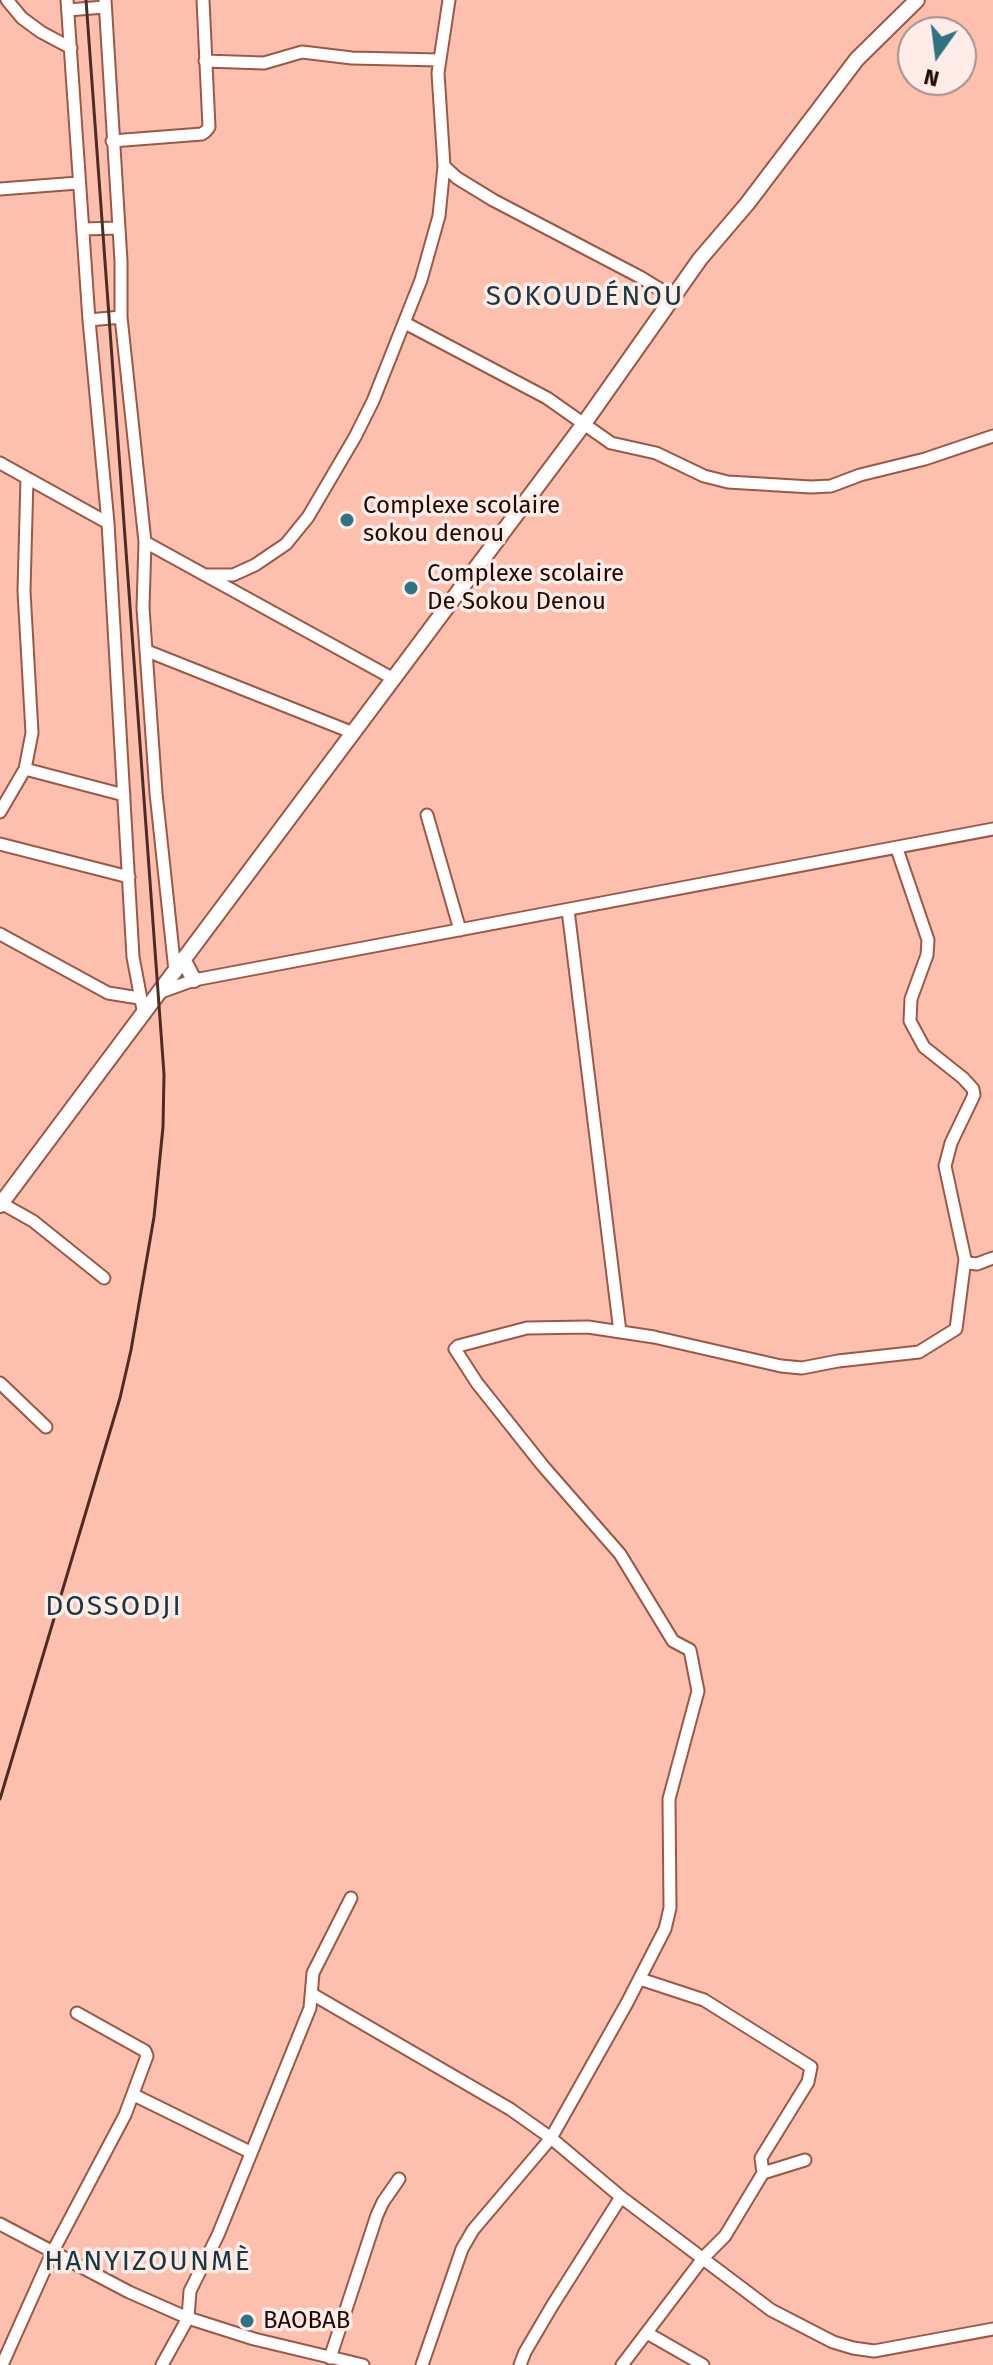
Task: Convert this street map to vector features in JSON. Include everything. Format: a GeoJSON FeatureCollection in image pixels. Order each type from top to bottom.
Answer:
{"type":"FeatureCollection","features":[{"type":"Feature","properties":{"kind":"main road"},"geometry":{"type":"LineString","coordinates":[[0,1204],[583,425],[671,296],[747,204],[857,59],[917,0]]}},
{"type":"Feature","properties":{"kind":"main road"},"geometry":{"type":"LineString","coordinates":[[179,965],[194,980]]}},
{"type":"Feature","properties":{"kind":"street"},"geometry":{"type":"LineString","coordinates":[[7,0],[22,18],[71,48]]}},
{"type":"Feature","properties":{"kind":"street"},"geometry":{"type":"LineString","coordinates":[[112,141],[202,134],[209,127],[203,0]]}},
{"type":"Feature","properties":{"kind":"street"},"geometry":{"type":"LineString","coordinates":[[205,575],[233,575],[255,565],[286,544],[299,529],[355,437],[405,323],[432,245],[443,185],[439,60],[449,0]]}},
{"type":"Feature","properties":{"kind":"street"},"geometry":{"type":"LineString","coordinates":[[144,1015],[133,957],[108,523],[78,183],[67,5],[104,3],[119,228],[121,317],[145,542],[143,608],[156,793],[179,965]]}},
{"type":"Feature","properties":{"kind":"street"},"geometry":{"type":"LineString","coordinates":[[205,61],[264,63],[302,52],[352,58],[439,60]]}},
{"type":"Feature","properties":{"kind":"street"},"geometry":{"type":"LineString","coordinates":[[444,166],[457,178],[512,211],[671,296]]}},
{"type":"Feature","properties":{"kind":"street"},"geometry":{"type":"LineString","coordinates":[[443,185],[457,178]]}},
{"type":"Feature","properties":{"kind":"street"},"geometry":{"type":"LineString","coordinates":[[0,189],[78,183]]}},
{"type":"Feature","properties":{"kind":"street"},"geometry":{"type":"LineString","coordinates":[[83,229],[119,228]]}},
{"type":"Feature","properties":{"kind":"street"},"geometry":{"type":"LineString","coordinates":[[89,320],[121,317]]}},
{"type":"Feature","properties":{"kind":"street"},"geometry":{"type":"LineString","coordinates":[[405,323],[547,398],[611,443],[656,453],[715,479],[751,485],[831,486],[993,436]]}},
{"type":"Feature","properties":{"kind":"street"},"geometry":{"type":"LineString","coordinates":[[0,463],[108,523]]}},
{"type":"Feature","properties":{"kind":"street"},"geometry":{"type":"LineString","coordinates":[[0,812],[25,769],[32,733],[24,591],[27,478]]}},
{"type":"Feature","properties":{"kind":"street"},"geometry":{"type":"LineString","coordinates":[[145,542],[392,678]]}},
{"type":"Feature","properties":{"kind":"street"},"geometry":{"type":"LineString","coordinates":[[147,651],[351,732]]}},
{"type":"Feature","properties":{"kind":"street"},"geometry":{"type":"LineString","coordinates":[[25,769],[124,795]]}},
{"type":"Feature","properties":{"kind":"street"},"geometry":{"type":"LineString","coordinates":[[427,815],[460,930]]}},
{"type":"Feature","properties":{"kind":"street"},"geometry":{"type":"LineString","coordinates":[[161,992],[194,980],[993,829]]}},
{"type":"Feature","properties":{"kind":"street"},"geometry":{"type":"LineString","coordinates":[[0,844],[129,877]]}},
{"type":"Feature","properties":{"kind":"street"},"geometry":{"type":"LineString","coordinates":[[422,2365],[462,2249],[473,2230],[551,2138],[665,1929],[670,1908],[669,1799],[698,1691],[690,1650],[673,1641],[620,1554],[543,1466],[477,1383],[455,1349],[527,1328],[588,1327],[802,1368],[919,1352],[956,1329],[965,1259],[945,1166],[951,1143],[974,1095],[973,1089],[963,1078],[924,1047],[910,1021],[911,999],[927,955],[928,940],[897,849]]}},
{"type":"Feature","properties":{"kind":"street"},"geometry":{"type":"LineString","coordinates":[[568,910],[620,1332]]}},
{"type":"Feature","properties":{"kind":"street"},"geometry":{"type":"LineString","coordinates":[[0,934],[108,993],[139,998]]}},
{"type":"Feature","properties":{"kind":"street"},"geometry":{"type":"LineString","coordinates":[[0,1204],[33,1221],[104,1278]]}},
{"type":"Feature","properties":{"kind":"street"},"geometry":{"type":"LineString","coordinates":[[965,1259],[968,1263],[977,1264],[993,1258]]}},
{"type":"Feature","properties":{"kind":"street"},"geometry":{"type":"LineString","coordinates":[[0,1383],[46,1427]]}},
{"type":"Feature","properties":{"kind":"street"},"geometry":{"type":"LineString","coordinates":[[162,2365],[188,2318],[190,2291],[218,2235],[310,2008],[313,1973],[351,1898]]}},
{"type":"Feature","properties":{"kind":"street"},"geometry":{"type":"LineString","coordinates":[[622,2365],[704,2257],[725,2236],[763,2173],[761,2158],[808,2082],[811,2067],[704,2000],[640,1979]]}},
{"type":"Feature","properties":{"kind":"street"},"geometry":{"type":"LineString","coordinates":[[312,1994],[510,2109],[771,2310],[833,2342],[874,2351],[993,2329]]}},
{"type":"Feature","properties":{"kind":"street"},"geometry":{"type":"LineString","coordinates":[[2,2365],[53,2251],[103,2161],[134,2095],[147,2056],[145,2051],[77,2013]]}},
{"type":"Feature","properties":{"kind":"street"},"geometry":{"type":"LineString","coordinates":[[134,2095],[250,2152]]}},
{"type":"Feature","properties":{"kind":"street"},"geometry":{"type":"LineString","coordinates":[[763,2173],[805,2160]]}},
{"type":"Feature","properties":{"kind":"street"},"geometry":{"type":"LineString","coordinates":[[330,2358],[377,2215],[399,2179]]}},
{"type":"Feature","properties":{"kind":"street"},"geometry":{"type":"LineString","coordinates":[[520,2365],[552,2306],[621,2197]]}},
{"type":"Feature","properties":{"kind":"street"},"geometry":{"type":"LineString","coordinates":[[0,2224],[129,2292],[188,2318],[254,2339],[363,2365]]}},
{"type":"Feature","properties":{"kind":"street"},"geometry":{"type":"LineString","coordinates":[[647,2333],[703,2365]]}},
{"type":"Feature","properties":{"kind":"railway"},"geometry":{"type":"LineString","coordinates":[[0,1799],[120,1398],[154,1217],[163,1127],[164,1074],[86,0]]}},
{"type":"Feature","properties":{"kind":"place","name":"Complexe scolaire sokou denou"},"geometry":{"type":"Point","coordinates":[347,520]}},
{"type":"Feature","properties":{"kind":"place","name":"Complexe scolaire De Sokou Denou"},"geometry":{"type":"Point","coordinates":[411,588]}},
{"type":"Feature","properties":{"kind":"place","name":"BAOBAB"},"geometry":{"type":"Point","coordinates":[247,2321]}},
{"type":"Feature","properties":{"kind":"district","name":"SOKOUDÉNOU"},"geometry":{"type":"Point","coordinates":[585,297]}},
{"type":"Feature","properties":{"kind":"district","name":"DOSSODJI"},"geometry":{"type":"Point","coordinates":[114,1607]}},
{"type":"Feature","properties":{"kind":"district","name":"HANYIZOUNMÈ"},"geometry":{"type":"Point","coordinates":[148,2262]}}]}
